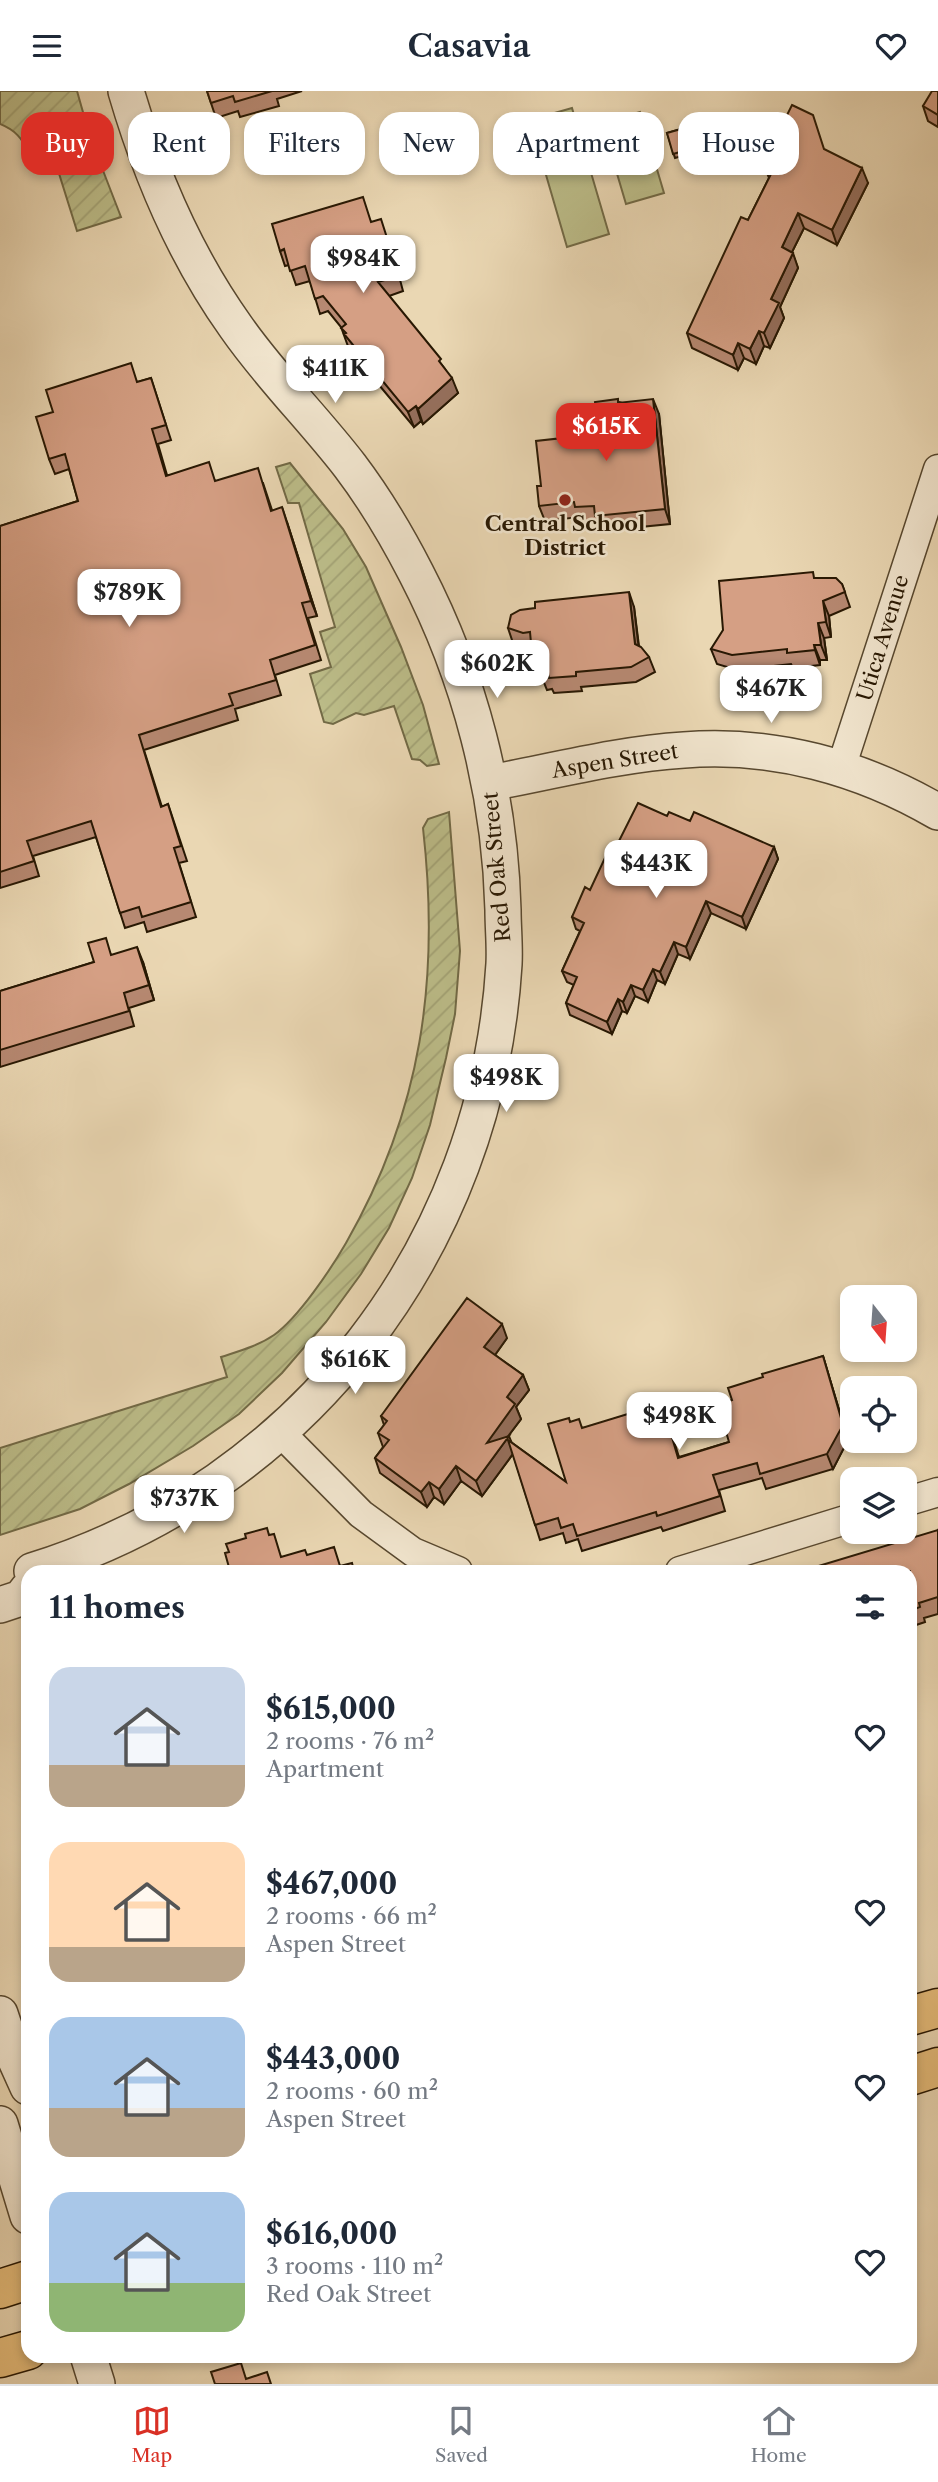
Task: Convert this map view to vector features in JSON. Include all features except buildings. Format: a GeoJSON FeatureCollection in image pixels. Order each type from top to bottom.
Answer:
{"type":"FeatureCollection","features":[{"type":"Feature","properties":{"kind":"main road"},"geometry":{"type":"LineString","coordinates":[[917,2014],[938,2007]]}},
{"type":"Feature","properties":{"kind":"main road"},"geometry":{"type":"LineString","coordinates":[[917,2074],[938,2067]]}},
{"type":"Feature","properties":{"kind":"main road"},"geometry":{"type":"LineString","coordinates":[[0,2289],[21,2282]]}},
{"type":"Feature","properties":{"kind":"main road"},"geometry":{"type":"LineString","coordinates":[[0,2358],[21,2352]]}},
{"type":"Feature","properties":{"kind":"street","name":"Red Oak Street"},"geometry":{"type":"LineString","coordinates":[[58,1565],[96,1549],[189,1500],[227,1475],[281,1433],[341,1370],[394,1300],[436,1227],[469,1145],[493,1055],[504,963],[502,871],[490,782],[466,694],[440,623],[390,526],[351,468],[235,326],[199,267],[147,155],[126,91]]}},
{"type":"Feature","properties":{"kind":"street","name":"Utica Avenue"},"geometry":{"type":"LineString","coordinates":[[841,768],[938,469]]}},
{"type":"Feature","properties":{"kind":"street","name":"Aspen Street"},"geometry":{"type":"LineString","coordinates":[[490,782],[640,755],[685,750],[752,750],[841,768],[875,780],[938,812]]}},
{"type":"Feature","properties":{"kind":"street"},"geometry":{"type":"LineString","coordinates":[[281,1433],[361,1514],[413,1552],[444,1565]]}},
{"type":"Feature","properties":{"kind":"street"},"geometry":{"type":"LineString","coordinates":[[917,1498],[938,1492]]}},
{"type":"Feature","properties":{"kind":"street"},"geometry":{"type":"LineString","coordinates":[[699,1565],[840,1522]]}},
{"type":"Feature","properties":{"kind":"street","name":"Red Oak Street"},"geometry":{"type":"LineString","coordinates":[[0,1581],[21,1577]]}},
{"type":"Feature","properties":{"kind":"street"},"geometry":{"type":"LineString","coordinates":[[0,1605],[21,1596]]}},
{"type":"Feature","properties":{"kind":"street"},"geometry":{"type":"LineString","coordinates":[[0,2014],[21,2072]]}},
{"type":"Feature","properties":{"kind":"street"},"geometry":{"type":"LineString","coordinates":[[0,2124],[21,2193]]}},
{"type":"Feature","properties":{"kind":"street"},"geometry":{"type":"LineString","coordinates":[[90,2363],[97,2384]]}},
{"type":"Feature","properties":{"kind":"green space"},"geometry":{"type":"Polygon","coordinates":[[[0,91],[77,91],[83,112],[21,112],[21,139],[0,124],[0,91]]]}},
{"type":"Feature","properties":{"kind":"green space"},"geometry":{"type":"Polygon","coordinates":[[[59,175],[105,175],[121,217],[77,231],[59,175]]]}},
{"type":"Feature","properties":{"kind":"green space"},"geometry":{"type":"Polygon","coordinates":[[[546,175],[592,175],[609,234],[567,247],[546,175]]]}},
{"type":"Feature","properties":{"kind":"green space"},"geometry":{"type":"Polygon","coordinates":[[[617,175],[659,175],[664,193],[626,204],[617,175]]]}},
{"type":"Feature","properties":{"kind":"green space"},"geometry":{"type":"Polygon","coordinates":[[[290,463],[343,529],[366,567],[423,705],[439,764],[427,766],[420,760],[412,759],[394,706],[364,715],[356,713],[333,724],[324,722],[310,674],[331,667],[320,632],[335,627],[299,503],[288,503],[276,467],[290,463]]]}},
{"type":"Feature","properties":{"kind":"green space"},"geometry":{"type":"Polygon","coordinates":[[[449,812],[460,951],[455,1014],[430,1125],[412,1178],[389,1228],[361,1274],[326,1322],[282,1373],[239,1414],[193,1446],[80,1509],[0,1535],[0,1448],[227,1377],[221,1357],[274,1335],[293,1317],[340,1254],[372,1193],[408,1093],[426,991],[429,938],[423,828],[428,819],[449,812]]]}},
{"type":"Feature","properties":{"kind":"place","name":"Central School District"},"geometry":{"type":"Point","coordinates":[565,500]}}]}
